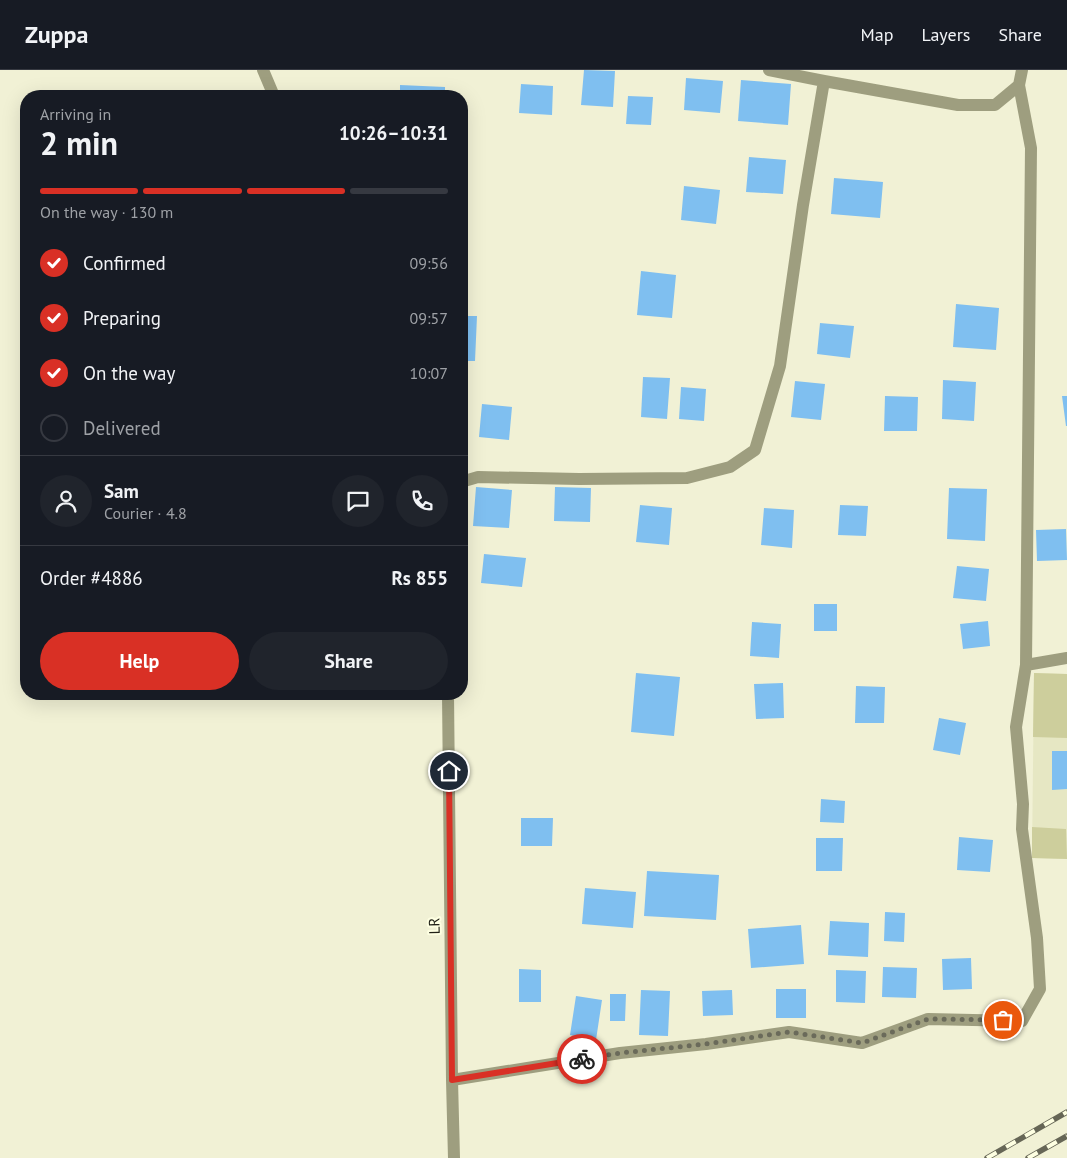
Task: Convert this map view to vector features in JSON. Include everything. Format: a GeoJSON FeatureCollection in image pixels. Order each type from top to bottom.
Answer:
{"type":"FeatureCollection","features":[{"type":"Feature","properties":{"kind":"street"},"geometry":{"type":"LineString","coordinates":[[263,70],[271,90]]}},
{"type":"Feature","properties":{"kind":"street"},"geometry":{"type":"LineString","coordinates":[[769,70],[824,82],[958,105],[995,105],[1019,85]]}},
{"type":"Feature","properties":{"kind":"street"},"geometry":{"type":"LineString","coordinates":[[452,1080],[620,1053],[706,1044],[789,1032],[862,1043],[928,1019],[1022,1021],[1040,989],[1037,938],[1022,829],[1023,804],[1016,727],[1026,665],[1031,148],[1019,85],[1022,70]]}},
{"type":"Feature","properties":{"kind":"street"},"geometry":{"type":"LineString","coordinates":[[468,480],[478,477],[579,479],[686,478],[730,467],[755,450],[780,366],[803,205],[824,82]]}},
{"type":"Feature","properties":{"kind":"street"},"geometry":{"type":"LineString","coordinates":[[1026,665],[1067,658]]}},
{"type":"Feature","properties":{"kind":"street","name":"LR"},"geometry":{"type":"LineString","coordinates":[[448,700],[454,1158]]}},
{"type":"Feature","properties":{"kind":"shaded area"},"geometry":{"type":"Polygon","coordinates":[[[1034,673],[1067,674],[1067,859],[1032,858],[1034,673]]]}},
{"type":"Feature","properties":{"kind":"shaded area"},"geometry":{"type":"Polygon","coordinates":[[[1034,673],[1067,674],[1067,738],[1033,737],[1034,673]]]}},
{"type":"Feature","properties":{"kind":"shaded area"},"geometry":{"type":"Polygon","coordinates":[[[1032,827],[1066,829],[1067,859],[1032,858],[1032,827]]]}},
{"type":"Feature","properties":{"kind":"building"},"geometry":{"type":"Polygon","coordinates":[[[584,70],[615,71],[613,107],[581,105],[584,70]]]}},
{"type":"Feature","properties":{"kind":"building"},"geometry":{"type":"Polygon","coordinates":[[[686,78],[723,81],[720,113],[684,110],[686,78]]]}},
{"type":"Feature","properties":{"kind":"building"},"geometry":{"type":"Polygon","coordinates":[[[741,80],[791,84],[788,125],[738,121],[741,80]]]}},
{"type":"Feature","properties":{"kind":"building"},"geometry":{"type":"Polygon","coordinates":[[[521,84],[553,86],[552,115],[519,113],[521,84]]]}},
{"type":"Feature","properties":{"kind":"building"},"geometry":{"type":"Polygon","coordinates":[[[400,85],[445,87],[445,90],[400,90],[400,85]]]}},
{"type":"Feature","properties":{"kind":"building"},"geometry":{"type":"Polygon","coordinates":[[[628,96],[653,97],[651,125],[626,124],[628,96]]]}},
{"type":"Feature","properties":{"kind":"building"},"geometry":{"type":"Polygon","coordinates":[[[749,157],[786,160],[783,194],[746,192],[749,157]]]}},
{"type":"Feature","properties":{"kind":"building"},"geometry":{"type":"Polygon","coordinates":[[[834,178],[883,182],[880,218],[831,214],[834,178]]]}},
{"type":"Feature","properties":{"kind":"building"},"geometry":{"type":"Polygon","coordinates":[[[684,186],[720,190],[716,224],[681,220],[684,186]]]}},
{"type":"Feature","properties":{"kind":"building"},"geometry":{"type":"Polygon","coordinates":[[[641,271],[676,275],[672,318],[637,315],[641,271]]]}},
{"type":"Feature","properties":{"kind":"building"},"geometry":{"type":"Polygon","coordinates":[[[956,304],[999,308],[996,350],[953,347],[956,304]]]}},
{"type":"Feature","properties":{"kind":"building"},"geometry":{"type":"Polygon","coordinates":[[[468,316],[477,316],[475,361],[468,361],[468,316]]]}},
{"type":"Feature","properties":{"kind":"building"},"geometry":{"type":"Polygon","coordinates":[[[820,323],[854,326],[850,358],[817,354],[820,323]]]}},
{"type":"Feature","properties":{"kind":"building"},"geometry":{"type":"Polygon","coordinates":[[[643,377],[670,378],[667,419],[641,417],[643,377]]]}},
{"type":"Feature","properties":{"kind":"building"},"geometry":{"type":"Polygon","coordinates":[[[943,380],[976,382],[974,421],[942,419],[943,380]]]}},
{"type":"Feature","properties":{"kind":"building"},"geometry":{"type":"Polygon","coordinates":[[[795,381],[825,384],[821,420],[791,417],[795,381]]]}},
{"type":"Feature","properties":{"kind":"building"},"geometry":{"type":"Polygon","coordinates":[[[681,387],[706,389],[704,421],[679,419],[681,387]]]}},
{"type":"Feature","properties":{"kind":"building"},"geometry":{"type":"Polygon","coordinates":[[[885,396],[918,397],[917,431],[884,431],[885,396]]]}},
{"type":"Feature","properties":{"kind":"building"},"geometry":{"type":"Polygon","coordinates":[[[1062,396],[1067,396],[1067,426],[1066,426],[1062,396]]]}},
{"type":"Feature","properties":{"kind":"building"},"geometry":{"type":"Polygon","coordinates":[[[482,404],[512,407],[509,440],[479,437],[482,404]]]}},
{"type":"Feature","properties":{"kind":"building"},"geometry":{"type":"Polygon","coordinates":[[[476,487],[512,490],[509,528],[473,526],[476,487]]]}},
{"type":"Feature","properties":{"kind":"building"},"geometry":{"type":"Polygon","coordinates":[[[555,487],[591,488],[590,522],[554,521],[555,487]]]}},
{"type":"Feature","properties":{"kind":"building"},"geometry":{"type":"Polygon","coordinates":[[[949,488],[987,489],[985,541],[947,539],[949,488]]]}},
{"type":"Feature","properties":{"kind":"building"},"geometry":{"type":"Polygon","coordinates":[[[640,505],[672,508],[669,545],[636,542],[640,505]]]}},
{"type":"Feature","properties":{"kind":"building"},"geometry":{"type":"Polygon","coordinates":[[[840,505],[868,506],[866,536],[838,535],[840,505]]]}},
{"type":"Feature","properties":{"kind":"building"},"geometry":{"type":"Polygon","coordinates":[[[764,508],[794,510],[792,548],[761,545],[764,508]]]}},
{"type":"Feature","properties":{"kind":"building"},"geometry":{"type":"Polygon","coordinates":[[[1066,529],[1067,560],[1037,561],[1036,530],[1066,529]]]}},
{"type":"Feature","properties":{"kind":"building"},"geometry":{"type":"Polygon","coordinates":[[[484,554],[526,558],[522,587],[481,583],[484,554]]]}},
{"type":"Feature","properties":{"kind":"building"},"geometry":{"type":"Polygon","coordinates":[[[957,566],[989,569],[986,601],[953,598],[957,566]]]}},
{"type":"Feature","properties":{"kind":"building"},"geometry":{"type":"Polygon","coordinates":[[[814,604],[837,604],[837,631],[814,631],[814,604]]]}},
{"type":"Feature","properties":{"kind":"building"},"geometry":{"type":"Polygon","coordinates":[[[988,621],[990,646],[963,649],[960,624],[988,621]]]}},
{"type":"Feature","properties":{"kind":"building"},"geometry":{"type":"Polygon","coordinates":[[[752,622],[781,624],[779,658],[750,656],[752,622]]]}},
{"type":"Feature","properties":{"kind":"building"},"geometry":{"type":"Polygon","coordinates":[[[636,673],[680,677],[674,736],[631,732],[636,673]]]}},
{"type":"Feature","properties":{"kind":"building"},"geometry":{"type":"Polygon","coordinates":[[[783,683],[784,718],[756,719],[754,684],[783,683]]]}},
{"type":"Feature","properties":{"kind":"building"},"geometry":{"type":"Polygon","coordinates":[[[856,686],[885,687],[884,723],[855,723],[856,686]]]}},
{"type":"Feature","properties":{"kind":"building"},"geometry":{"type":"Polygon","coordinates":[[[939,718],[966,723],[960,755],[933,750],[939,718]]]}},
{"type":"Feature","properties":{"kind":"building"},"geometry":{"type":"Polygon","coordinates":[[[1052,751],[1067,751],[1067,789],[1052,790],[1052,751]]]}},
{"type":"Feature","properties":{"kind":"building"},"geometry":{"type":"Polygon","coordinates":[[[821,799],[845,801],[844,823],[820,822],[821,799]]]}},
{"type":"Feature","properties":{"kind":"building"},"geometry":{"type":"Polygon","coordinates":[[[521,818],[553,818],[552,846],[521,846],[521,818]]]}},
{"type":"Feature","properties":{"kind":"building"},"geometry":{"type":"Polygon","coordinates":[[[959,837],[993,840],[990,872],[957,870],[959,837]]]}},
{"type":"Feature","properties":{"kind":"building"},"geometry":{"type":"Polygon","coordinates":[[[816,838],[843,838],[842,871],[816,871],[816,838]]]}},
{"type":"Feature","properties":{"kind":"building"},"geometry":{"type":"Polygon","coordinates":[[[647,871],[719,875],[716,920],[644,916],[647,871]]]}},
{"type":"Feature","properties":{"kind":"building"},"geometry":{"type":"Polygon","coordinates":[[[585,888],[636,892],[633,928],[582,924],[585,888]]]}},
{"type":"Feature","properties":{"kind":"building"},"geometry":{"type":"Polygon","coordinates":[[[885,912],[905,913],[904,942],[884,941],[885,912]]]}},
{"type":"Feature","properties":{"kind":"building"},"geometry":{"type":"Polygon","coordinates":[[[830,921],[869,923],[868,957],[828,955],[830,921]]]}},
{"type":"Feature","properties":{"kind":"building"},"geometry":{"type":"Polygon","coordinates":[[[801,925],[804,964],[751,968],[748,929],[801,925]]]}},
{"type":"Feature","properties":{"kind":"building"},"geometry":{"type":"Polygon","coordinates":[[[971,958],[972,989],[943,990],[942,959],[971,958]]]}},
{"type":"Feature","properties":{"kind":"building"},"geometry":{"type":"Polygon","coordinates":[[[883,967],[917,968],[916,998],[882,997],[883,967]]]}},
{"type":"Feature","properties":{"kind":"building"},"geometry":{"type":"Polygon","coordinates":[[[519,969],[541,970],[541,1002],[519,1002],[519,969]]]}},
{"type":"Feature","properties":{"kind":"building"},"geometry":{"type":"Polygon","coordinates":[[[836,970],[866,971],[865,1003],[836,1002],[836,970]]]}},
{"type":"Feature","properties":{"kind":"building"},"geometry":{"type":"Polygon","coordinates":[[[776,989],[806,989],[806,1018],[776,1018],[776,989]]]}},
{"type":"Feature","properties":{"kind":"building"},"geometry":{"type":"Polygon","coordinates":[[[641,990],[670,991],[668,1036],[639,1035],[641,990]]]}},
{"type":"Feature","properties":{"kind":"building"},"geometry":{"type":"Polygon","coordinates":[[[732,990],[733,1015],[703,1016],[702,991],[732,990]]]}},
{"type":"Feature","properties":{"kind":"building"},"geometry":{"type":"Polygon","coordinates":[[[610,994],[626,994],[625,1021],[610,1021],[610,994]]]}},
{"type":"Feature","properties":{"kind":"building"},"geometry":{"type":"Polygon","coordinates":[[[576,996],[602,1000],[596,1040],[570,1035],[576,996]]]}},
{"type":"Feature","properties":{"kind":"railway"},"geometry":{"type":"LineString","coordinates":[[987,1158],[1067,1112]]}},
{"type":"Feature","properties":{"kind":"railway"},"geometry":{"type":"LineString","coordinates":[[1028,1158],[1067,1136]]}},
{"type":"Feature","properties":{"kind":"way so far"},"geometry":{"type":"LineString","coordinates":[[582,1059],[789,1032],[862,1043],[928,1019],[1003,1020]]}},
{"type":"Feature","properties":{"kind":"route"},"geometry":{"type":"LineString","coordinates":[[449,771],[452,1080],[582,1059]]}}]}
